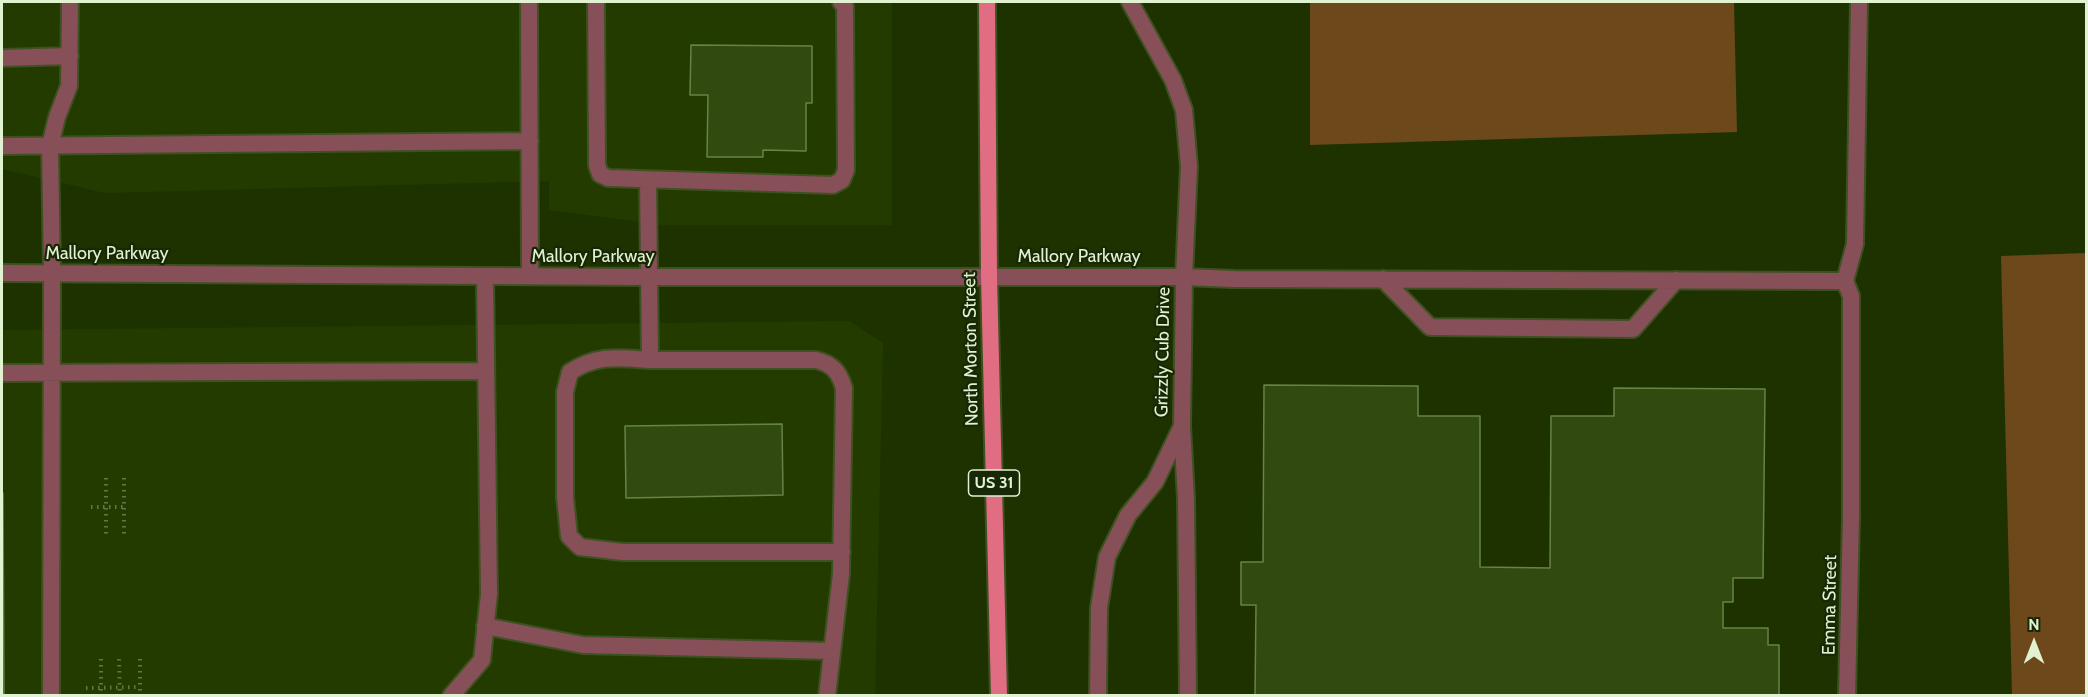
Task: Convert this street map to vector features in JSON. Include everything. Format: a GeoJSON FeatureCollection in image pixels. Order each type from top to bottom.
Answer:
{"type":"FeatureCollection","features":[{"type":"Feature","properties":{"kind":"main road","name":"North Morton Street"},"geometry":{"type":"LineString","coordinates":[[987,2],[989,276],[999,696]]}},
{"type":"Feature","properties":{"kind":"street"},"geometry":{"type":"LineString","coordinates":[[51,696],[50,146],[57,117],[69,86],[70,2]]}},
{"type":"Feature","properties":{"kind":"street"},"geometry":{"type":"LineString","coordinates":[[529,2],[530,276]]}},
{"type":"Feature","properties":{"kind":"street"},"geometry":{"type":"LineString","coordinates":[[596,2],[597,165],[600,174],[608,178],[648,180],[833,185],[842,180],[846,170],[844,6],[841,2]]}},
{"type":"Feature","properties":{"kind":"street","name":"Grizzly Cub Drive"},"geometry":{"type":"LineString","coordinates":[[1098,696],[1099,608],[1107,557],[1128,515],[1155,482],[1182,426],[1184,277],[1189,166],[1184,110],[1173,80],[1130,2]]}},
{"type":"Feature","properties":{"kind":"street"},"geometry":{"type":"LineString","coordinates":[[1845,281],[1855,244],[1859,2]]}},
{"type":"Feature","properties":{"kind":"street"},"geometry":{"type":"LineString","coordinates":[[3,57],[70,56]]}},
{"type":"Feature","properties":{"kind":"street"},"geometry":{"type":"LineString","coordinates":[[2,146],[530,141]]}},
{"type":"Feature","properties":{"kind":"street"},"geometry":{"type":"LineString","coordinates":[[648,180],[650,360]]}},
{"type":"Feature","properties":{"kind":"street","name":"Mallory Parkway"},"geometry":{"type":"LineString","coordinates":[[2,273],[1845,281]]}},
{"type":"Feature","properties":{"kind":"street"},"geometry":{"type":"LineString","coordinates":[[451,696],[482,660],[489,594],[485,276]]}},
{"type":"Feature","properties":{"kind":"street"},"geometry":{"type":"LineString","coordinates":[[1383,279],[1430,327],[1634,329],[1676,280]]}},
{"type":"Feature","properties":{"kind":"street","name":"Emma Street"},"geometry":{"type":"LineString","coordinates":[[1845,281],[1851,296],[1851,515],[1847,696]]}},
{"type":"Feature","properties":{"kind":"street"},"geometry":{"type":"LineString","coordinates":[[827,696],[838,609],[842,552],[844,388],[839,374],[828,363],[816,360],[605,358],[584,363],[570,372],[565,392],[565,497],[569,536],[580,546],[623,552],[842,552]]}},
{"type":"Feature","properties":{"kind":"street"},"geometry":{"type":"LineString","coordinates":[[2,373],[486,371]]}},
{"type":"Feature","properties":{"kind":"street"},"geometry":{"type":"LineString","coordinates":[[1182,426],[1186,499],[1188,696]]}},
{"type":"Feature","properties":{"kind":"street"},"geometry":{"type":"LineString","coordinates":[[485,626],[583,645],[832,651]]}},
{"type":"Feature","properties":{"kind":"path"},"geometry":{"type":"LineString","coordinates":[[106,478],[106,536]]}},
{"type":"Feature","properties":{"kind":"path"},"geometry":{"type":"LineString","coordinates":[[124,478],[124,535]]}},
{"type":"Feature","properties":{"kind":"path"},"geometry":{"type":"LineString","coordinates":[[91,507],[124,507]]}},
{"type":"Feature","properties":{"kind":"path"},"geometry":{"type":"LineString","coordinates":[[100,659],[101,696]]}},
{"type":"Feature","properties":{"kind":"path"},"geometry":{"type":"LineString","coordinates":[[119,659],[120,696]]}},
{"type":"Feature","properties":{"kind":"path"},"geometry":{"type":"LineString","coordinates":[[140,659],[140,696]]}},
{"type":"Feature","properties":{"kind":"path"},"geometry":{"type":"LineString","coordinates":[[86,688],[140,687]]}},
{"type":"Feature","properties":{"kind":"shaded area"},"geometry":{"type":"Polygon","coordinates":[[[2,2],[892,2],[892,225],[663,225],[549,210],[549,181],[105,193],[2,169],[2,2]]]}},
{"type":"Feature","properties":{"kind":"shaded area"},"geometry":{"type":"Polygon","coordinates":[[[1310,2],[1734,2],[1737,132],[1310,145],[1310,2]]]}},
{"type":"Feature","properties":{"kind":"shaded area"},"geometry":{"type":"Polygon","coordinates":[[[2086,253],[2086,695],[2012,695],[2001,256],[2086,253]]]}},
{"type":"Feature","properties":{"kind":"shaded area"},"geometry":{"type":"Polygon","coordinates":[[[849,321],[883,343],[875,695],[2,695],[2,330],[849,321]]]}},
{"type":"Feature","properties":{"kind":"building"},"geometry":{"type":"Polygon","coordinates":[[[691,45],[812,46],[812,103],[806,103],[806,151],[763,150],[763,157],[707,157],[708,95],[690,95],[691,45]]]}},
{"type":"Feature","properties":{"kind":"building"},"geometry":{"type":"Polygon","coordinates":[[[1264,385],[1418,386],[1418,416],[1480,416],[1480,567],[1550,568],[1551,416],[1614,416],[1614,388],[1765,389],[1763,578],[1733,578],[1733,602],[1723,602],[1723,628],[1768,628],[1768,645],[1779,645],[1779,696],[1255,696],[1256,605],[1241,605],[1241,562],[1263,562],[1264,385]]]}},
{"type":"Feature","properties":{"kind":"building"},"geometry":{"type":"Polygon","coordinates":[[[782,424],[783,495],[626,498],[625,426],[782,424]]]}},
{"type":"Feature","properties":{"kind":"building"},"geometry":{"type":"Polygon","coordinates":[[[3,493],[4,696],[2,696],[3,493]]]}}]}
